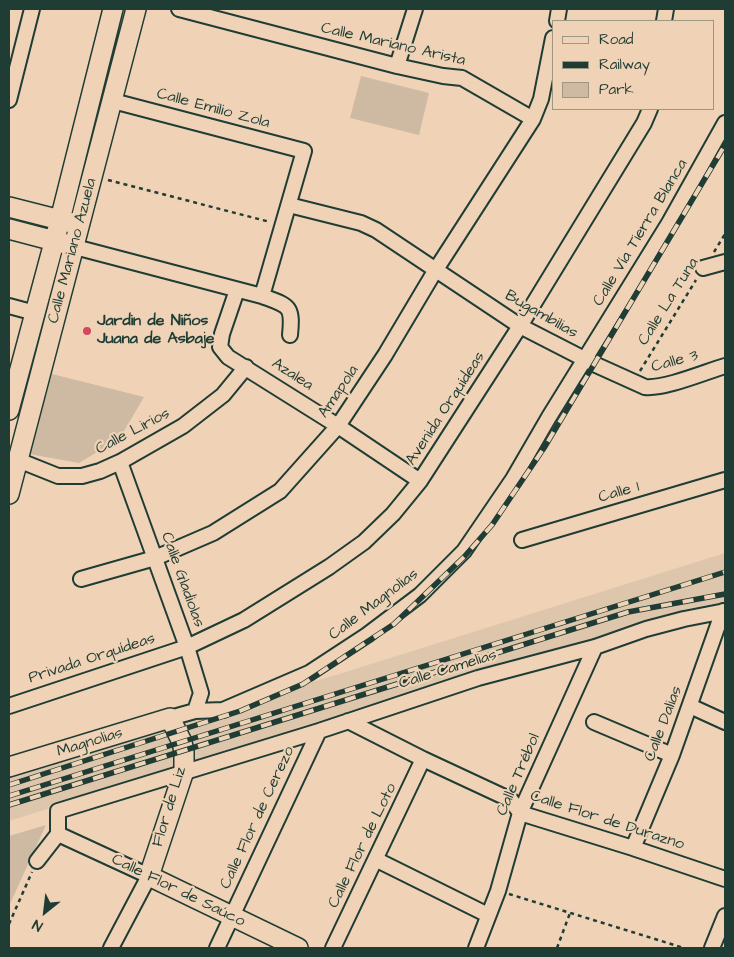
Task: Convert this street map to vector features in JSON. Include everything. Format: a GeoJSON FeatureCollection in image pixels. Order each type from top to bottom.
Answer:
{"type":"FeatureCollection","features":[{"type":"Feature","properties":{"kind":"street"},"geometry":{"type":"LineString","coordinates":[[9,100],[14,57],[32,9]]}},
{"type":"Feature","properties":{"kind":"street","name":"Calle Mariano Azuela"},"geometry":{"type":"LineString","coordinates":[[9,410],[12,388],[35,313],[60,220],[113,9]]}},
{"type":"Feature","properties":{"kind":"street","name":"Calle Mariano Azuela"},"geometry":{"type":"LineString","coordinates":[[9,494],[94,176],[136,9]]}},
{"type":"Feature","properties":{"kind":"street","name":"Calle Mariano Arista"},"geometry":{"type":"LineString","coordinates":[[179,9],[209,12],[397,66],[462,78],[533,120]]}},
{"type":"Feature","properties":{"kind":"street"},"geometry":{"type":"LineString","coordinates":[[397,66],[415,9]]}},
{"type":"Feature","properties":{"kind":"street","name":"Amapola"},"geometry":{"type":"LineString","coordinates":[[81,579],[155,558],[213,533],[280,491],[338,426],[533,120],[541,99],[552,43]]}},
{"type":"Feature","properties":{"kind":"street","name":"Calle Emilio Zola"},"geometry":{"type":"LineString","coordinates":[[113,101],[304,151],[289,205]]}},
{"type":"Feature","properties":{"kind":"street","name":"Avenida Orquídeas"},"geometry":{"type":"LineString","coordinates":[[187,647],[244,620],[329,567],[370,536],[393,514],[420,481],[520,326],[644,123],[650,110]]}},
{"type":"Feature","properties":{"kind":"street","name":"Calle Vía Tierra Blanca"},"geometry":{"type":"LineString","coordinates":[[586,360],[669,223],[725,123]]}},
{"type":"Feature","properties":{"kind":"street"},"geometry":{"type":"LineString","coordinates":[[262,296],[289,205]]}},
{"type":"Feature","properties":{"kind":"street","name":"Bugambilias"},"geometry":{"type":"LineString","coordinates":[[289,205],[361,223],[376,230],[520,326],[634,382]]}},
{"type":"Feature","properties":{"kind":"street"},"geometry":{"type":"LineString","coordinates":[[9,207],[80,225]]}},
{"type":"Feature","properties":{"kind":"street"},"geometry":{"type":"LineString","coordinates":[[9,229],[262,296],[284,304],[292,316],[290,335]]}},
{"type":"Feature","properties":{"kind":"street"},"geometry":{"type":"LineString","coordinates":[[703,268],[725,262]]}},
{"type":"Feature","properties":{"kind":"street","name":"Azalea"},"geometry":{"type":"LineString","coordinates":[[237,290],[222,334],[220,347],[228,357],[338,426],[420,481]]}},
{"type":"Feature","properties":{"kind":"street"},"geometry":{"type":"LineString","coordinates":[[9,306],[35,313]]}},
{"type":"Feature","properties":{"kind":"street","name":"Calle Magnolias"},"geometry":{"type":"LineString","coordinates":[[170,718],[195,711],[223,710],[309,673],[367,635],[420,595],[464,551],[513,479],[549,417],[586,360]]}},
{"type":"Feature","properties":{"kind":"street","name":"Calle 3"},"geometry":{"type":"LineString","coordinates":[[634,382],[653,388],[725,366]]}},
{"type":"Feature","properties":{"kind":"street","name":"Calle Lirios"},"geometry":{"type":"LineString","coordinates":[[18,460],[58,476],[82,476],[120,462],[183,426],[223,395],[246,368]]}},
{"type":"Feature","properties":{"kind":"street","name":"Calle Gladiolas"},"geometry":{"type":"LineString","coordinates":[[120,462],[187,647],[201,694],[195,711]]}},
{"type":"Feature","properties":{"kind":"street","name":"Calle 1"},"geometry":{"type":"LineString","coordinates":[[522,540],[725,480]]}},
{"type":"Feature","properties":{"kind":"street","name":"Calle Camelias"},"geometry":{"type":"LineString","coordinates":[[58,834],[58,811],[318,731],[478,678],[595,647],[646,629],[724,611]]}},
{"type":"Feature","properties":{"kind":"street","name":"Calle Dalias"},"geometry":{"type":"LineString","coordinates":[[633,848],[672,755],[724,611]]}},
{"type":"Feature","properties":{"kind":"street","name":"Privada Orquídeas"},"geometry":{"type":"LineString","coordinates":[[9,706],[187,647]]}},
{"type":"Feature","properties":{"kind":"street","name":"Calle Trébol"},"geometry":{"type":"LineString","coordinates":[[476,948],[498,891],[520,812],[595,647]]}},
{"type":"Feature","properties":{"kind":"street"},"geometry":{"type":"LineString","coordinates":[[690,706],[725,722]]}},
{"type":"Feature","properties":{"kind":"street","name":"Magnolias"},"geometry":{"type":"LineString","coordinates":[[9,767],[170,718]]}},
{"type":"Feature","properties":{"kind":"street","name":"Flor de Liz"},"geometry":{"type":"LineString","coordinates":[[111,948],[149,876],[184,771],[182,742],[170,718]]}},
{"type":"Feature","properties":{"kind":"street","name":"Calle Flor de Durazno"},"geometry":{"type":"LineString","coordinates":[[348,721],[511,800],[520,812],[725,879]]}},
{"type":"Feature","properties":{"kind":"street"},"geometry":{"type":"LineString","coordinates":[[594,722],[672,755]]}},
{"type":"Feature","properties":{"kind":"street","name":"Calle Flor de Cerezo"},"geometry":{"type":"LineString","coordinates":[[217,948],[318,731]]}},
{"type":"Feature","properties":{"kind":"street","name":"Calle Flor de Loto"},"geometry":{"type":"LineString","coordinates":[[333,948],[424,759]]}},
{"type":"Feature","properties":{"kind":"street"},"geometry":{"type":"LineString","coordinates":[[37,861],[58,834]]}},
{"type":"Feature","properties":{"kind":"street","name":"Calle Flor de Saúco"},"geometry":{"type":"LineString","coordinates":[[58,834],[298,948]]}},
{"type":"Feature","properties":{"kind":"street"},"geometry":{"type":"LineString","coordinates":[[377,860],[488,915]]}},
{"type":"Feature","properties":{"kind":"street"},"geometry":{"type":"LineString","coordinates":[[712,948],[725,916]]}},
{"type":"Feature","properties":{"kind":"path"},"geometry":{"type":"LineString","coordinates":[[94,176],[283,225]]}},
{"type":"Feature","properties":{"kind":"path","name":"Calle La Tuna"},"geometry":{"type":"LineString","coordinates":[[634,382],[725,234]]}},
{"type":"Feature","properties":{"kind":"path"},"geometry":{"type":"LineString","coordinates":[[9,924],[37,861]]}},
{"type":"Feature","properties":{"kind":"path"},"geometry":{"type":"LineString","coordinates":[[498,891],[684,948]]}},
{"type":"Feature","properties":{"kind":"path"},"geometry":{"type":"LineString","coordinates":[[557,948],[570,913]]}},
{"type":"Feature","properties":{"kind":"shaded area"},"geometry":{"type":"Polygon","coordinates":[[[725,553],[725,606],[608,635],[514,663],[9,821],[9,779],[212,711],[336,675],[725,553]]]}},
{"type":"Feature","properties":{"kind":"green space"},"geometry":{"type":"Polygon","coordinates":[[[361,76],[429,93],[419,135],[350,118],[361,76]]]}},
{"type":"Feature","properties":{"kind":"green space"},"geometry":{"type":"Polygon","coordinates":[[[52,374],[144,397],[120,438],[79,463],[29,454],[52,374]]]}},
{"type":"Feature","properties":{"kind":"green space"},"geometry":{"type":"Polygon","coordinates":[[[46,825],[9,906],[9,836],[46,825]]]}},
{"type":"Feature","properties":{"kind":"railway"},"geometry":{"type":"LineString","coordinates":[[9,785],[240,711],[303,684],[394,624],[464,557],[492,525],[544,448],[725,145]]}},
{"type":"Feature","properties":{"kind":"railway"},"geometry":{"type":"LineString","coordinates":[[9,796],[725,572]]}},
{"type":"Feature","properties":{"kind":"railway"},"geometry":{"type":"LineString","coordinates":[[9,805],[628,612],[725,594]]}},
{"type":"Feature","properties":{"kind":"place","name":"Jardin de Niños Juana de Asbaje"},"geometry":{"type":"Point","coordinates":[87,331]}}]}
